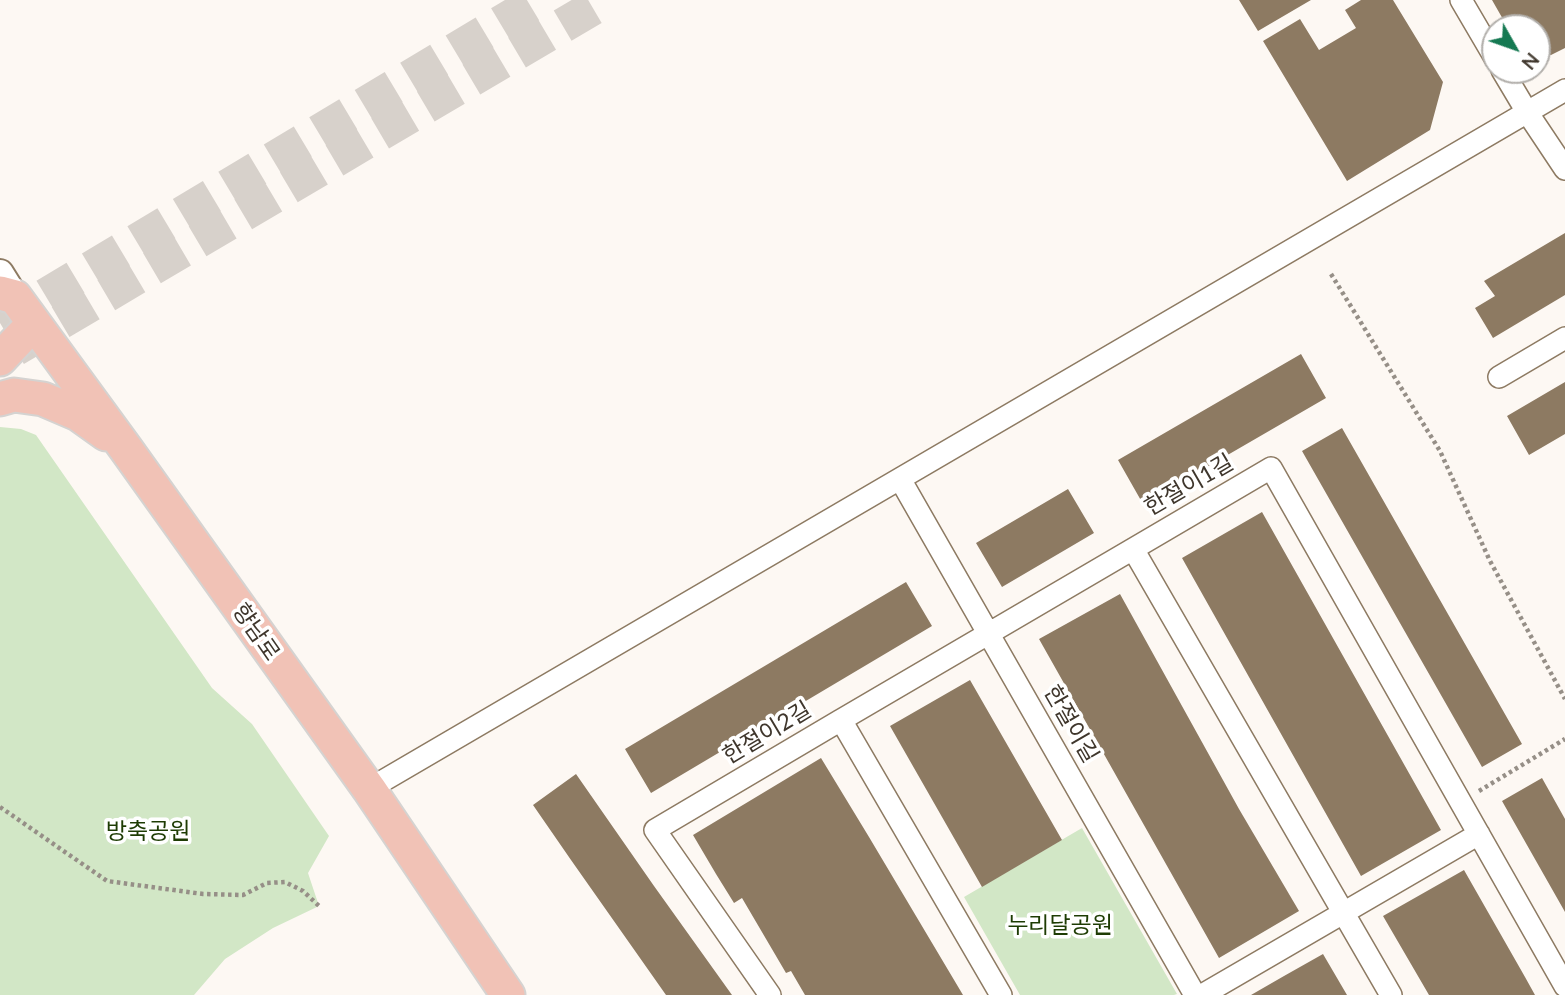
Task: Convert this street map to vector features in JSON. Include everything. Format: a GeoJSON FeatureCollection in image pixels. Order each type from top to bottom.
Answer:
{"type":"FeatureCollection","features":[{"type":"Feature","properties":{"kind":"main road"},"geometry":{"type":"LineString","coordinates":[[0,359],[12,297]]}},
{"type":"Feature","properties":{"kind":"main road","name":"향남로"},"geometry":{"type":"LineString","coordinates":[[12,297],[126,449],[369,789],[508,995]]}},
{"type":"Feature","properties":{"kind":"main road"},"geometry":{"type":"LineString","coordinates":[[0,399],[13,394],[43,399],[78,414],[126,449]]}},
{"type":"Feature","properties":{"kind":"street"},"geometry":{"type":"LineString","coordinates":[[1461,0],[1481,34]]}},
{"type":"Feature","properties":{"kind":"street"},"geometry":{"type":"LineString","coordinates":[[1510,84],[1565,169]]}},
{"type":"Feature","properties":{"kind":"street"},"geometry":{"type":"LineString","coordinates":[[369,789],[1565,90]]}},
{"type":"Feature","properties":{"kind":"street"},"geometry":{"type":"LineString","coordinates":[[1499,377],[1565,338]]}},
{"type":"Feature","properties":{"kind":"street","name":"한절이1길"},"geometry":{"type":"LineString","coordinates":[[1133,549],[1271,468],[1565,986]]}},
{"type":"Feature","properties":{"kind":"street","name":"한절이길"},"geometry":{"type":"LineString","coordinates":[[900,479],[1195,995]]}},
{"type":"Feature","properties":{"kind":"street"},"geometry":{"type":"LineString","coordinates":[[841,720],[1133,549],[1391,995]]}},
{"type":"Feature","properties":{"kind":"street","name":"한절이2길"},"geometry":{"type":"LineString","coordinates":[[770,995],[655,830],[841,720],[1001,995]]}},
{"type":"Feature","properties":{"kind":"street"},"geometry":{"type":"LineString","coordinates":[[1202,995],[1479,834]]}},
{"type":"Feature","properties":{"kind":"path"},"geometry":{"type":"LineString","coordinates":[[1331,274],[1440,451],[1490,561],[1565,699]]}},
{"type":"Feature","properties":{"kind":"path"},"geometry":{"type":"LineString","coordinates":[[1561,693],[1565,688]]}},
{"type":"Feature","properties":{"kind":"path"},"geometry":{"type":"LineString","coordinates":[[1460,802],[1565,739]]}},
{"type":"Feature","properties":{"kind":"path"},"geometry":{"type":"LineString","coordinates":[[0,807],[107,881],[203,894],[243,895],[267,883],[285,882],[303,891],[319,906]]}},
{"type":"Feature","properties":{"kind":"green space","name":"방축공원"},"geometry":{"type":"Polygon","coordinates":[[[0,427],[21,429],[36,435],[212,688],[252,724],[329,836],[308,873],[319,906],[273,928],[225,959],[194,995],[0,995],[0,427]]]}},
{"type":"Feature","properties":{"kind":"green space","name":"누리달공원"},"geometry":{"type":"Polygon","coordinates":[[[1082,828],[1177,994],[1020,995],[964,897],[1082,828]]]}},
{"type":"Feature","properties":{"kind":"building"},"geometry":{"type":"Polygon","coordinates":[[[1239,0],[1311,0],[1258,31],[1239,0]]]}},
{"type":"Feature","properties":{"kind":"building"},"geometry":{"type":"Polygon","coordinates":[[[1361,0],[1393,0],[1443,82],[1430,130],[1347,181],[1263,41],[1300,19],[1319,50],[1356,28],[1345,10],[1361,0]]]}},
{"type":"Feature","properties":{"kind":"building"},"geometry":{"type":"Polygon","coordinates":[[[1492,0],[1565,0],[1565,48],[1551,55],[1551,14],[1500,14],[1492,0]]]}},
{"type":"Feature","properties":{"kind":"building"},"geometry":{"type":"Polygon","coordinates":[[[1565,233],[1565,295],[1493,338],[1475,308],[1495,296],[1484,281],[1565,233]]]}},
{"type":"Feature","properties":{"kind":"building"},"geometry":{"type":"Polygon","coordinates":[[[1301,354],[1326,398],[1143,504],[1118,460],[1301,354]]]}},
{"type":"Feature","properties":{"kind":"building"},"geometry":{"type":"Polygon","coordinates":[[[1565,382],[1565,434],[1529,455],[1507,416],[1565,382]]]}},
{"type":"Feature","properties":{"kind":"building"},"geometry":{"type":"Polygon","coordinates":[[[1342,428],[1522,744],[1482,767],[1302,451],[1342,428]]]}},
{"type":"Feature","properties":{"kind":"building"},"geometry":{"type":"Polygon","coordinates":[[[1068,489],[1094,533],[1002,587],[976,543],[1068,489]]]}},
{"type":"Feature","properties":{"kind":"building"},"geometry":{"type":"Polygon","coordinates":[[[1262,512],[1441,830],[1361,876],[1182,558],[1262,512]]]}},
{"type":"Feature","properties":{"kind":"building"},"geometry":{"type":"Polygon","coordinates":[[[906,582],[932,626],[651,793],[625,749],[906,582]]]}},
{"type":"Feature","properties":{"kind":"building"},"geometry":{"type":"Polygon","coordinates":[[[1120,594],[1299,911],[1219,958],[1039,639],[1120,594]]]}},
{"type":"Feature","properties":{"kind":"building"},"geometry":{"type":"Polygon","coordinates":[[[970,680],[1062,840],[982,887],[890,726],[970,680]]]}},
{"type":"Feature","properties":{"kind":"building"},"geometry":{"type":"Polygon","coordinates":[[[821,758],[963,995],[805,995],[791,971],[786,973],[742,898],[734,903],[716,874],[693,835],[821,758]]]}},
{"type":"Feature","properties":{"kind":"building"},"geometry":{"type":"Polygon","coordinates":[[[576,774],[732,995],[666,995],[533,805],[576,774]]]}},
{"type":"Feature","properties":{"kind":"building"},"geometry":{"type":"Polygon","coordinates":[[[1542,778],[1565,819],[1565,912],[1502,801],[1542,778]]]}},
{"type":"Feature","properties":{"kind":"building"},"geometry":{"type":"Polygon","coordinates":[[[1464,870],[1535,995],[1429,995],[1383,916],[1464,870]]]}},
{"type":"Feature","properties":{"kind":"building"},"geometry":{"type":"Polygon","coordinates":[[[1323,954],[1347,995],[1251,995],[1284,976],[1323,954]]]}},
{"type":"Feature","properties":{"kind":"tunnel"},"geometry":{"type":"LineString","coordinates":[[0,323],[539,0]]}},
{"type":"Feature","properties":{"kind":"tunnel"},"geometry":{"type":"LineString","coordinates":[[15,349],[606,0]]}}]}
